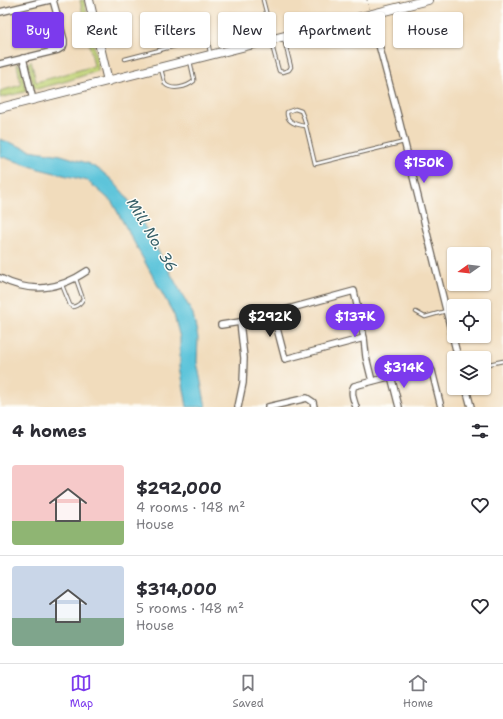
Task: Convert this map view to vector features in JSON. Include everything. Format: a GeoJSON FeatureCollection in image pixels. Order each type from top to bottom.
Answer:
{"type":"FeatureCollection","features":[{"type":"Feature","properties":{"kind":"main road"},"geometry":{"type":"LineString","coordinates":[[89,0],[108,81]]}},
{"type":"Feature","properties":{"kind":"main road"},"geometry":{"type":"LineString","coordinates":[[382,12],[428,0]]}},
{"type":"Feature","properties":{"kind":"main road"},"geometry":{"type":"LineString","coordinates":[[276,38],[283,37]]}},
{"type":"Feature","properties":{"kind":"main road"},"geometry":{"type":"LineString","coordinates":[[0,108],[238,48]]}},
{"type":"Feature","properties":{"kind":"street"},"geometry":{"type":"LineString","coordinates":[[0,12],[50,0]]}},
{"type":"Feature","properties":{"kind":"street"},"geometry":{"type":"LineString","coordinates":[[0,64],[58,50],[63,47],[64,40],[53,0]]}},
{"type":"Feature","properties":{"kind":"street"},"geometry":{"type":"LineString","coordinates":[[380,48],[447,311]]}},
{"type":"Feature","properties":{"kind":"street"},"geometry":{"type":"LineString","coordinates":[[23,58],[33,100]]}},
{"type":"Feature","properties":{"kind":"street"},"geometry":{"type":"LineString","coordinates":[[0,278],[17,286],[37,288],[62,284],[76,279],[87,271]]}},
{"type":"Feature","properties":{"kind":"street"},"geometry":{"type":"LineString","coordinates":[[222,325],[240,322],[354,291],[372,382]]}},
{"type":"Feature","properties":{"kind":"street"},"geometry":{"type":"LineString","coordinates":[[273,313],[284,359],[364,338]]}},
{"type":"Feature","properties":{"kind":"street"},"geometry":{"type":"LineString","coordinates":[[238,407],[243,383],[244,358],[240,322]]}},
{"type":"Feature","properties":{"kind":"street"},"geometry":{"type":"LineString","coordinates":[[356,407],[352,391],[354,386],[424,367],[430,368],[432,371],[441,407]]}},
{"type":"Feature","properties":{"kind":"street"},"geometry":{"type":"LineString","coordinates":[[391,376],[399,407]]}},
{"type":"Feature","properties":{"kind":"street"},"geometry":{"type":"LineString","coordinates":[[468,395],[471,407]]}},
{"type":"Feature","properties":{"kind":"street"},"geometry":{"type":"LineString","coordinates":[[268,407],[307,398],[313,402],[314,407]]}},
{"type":"Feature","properties":{"kind":"lane"},"geometry":{"type":"LineString","coordinates":[[263,0],[266,12]]}},
{"type":"Feature","properties":{"kind":"lane"},"geometry":{"type":"LineString","coordinates":[[274,48],[279,71],[283,72],[289,70],[291,67],[283,37]]}},
{"type":"Feature","properties":{"kind":"lane"},"geometry":{"type":"LineString","coordinates":[[125,59],[202,39],[206,39],[208,41],[211,55]]}},
{"type":"Feature","properties":{"kind":"lane"},"geometry":{"type":"LineString","coordinates":[[161,68],[164,84],[170,88],[178,88],[194,81],[190,60]]}},
{"type":"Feature","properties":{"kind":"lane"},"geometry":{"type":"LineString","coordinates":[[305,126],[289,120],[287,112],[295,109],[301,111],[304,118],[315,164],[405,142]]}},
{"type":"Feature","properties":{"kind":"lane"},"geometry":{"type":"LineString","coordinates":[[62,284],[70,305],[73,307],[82,302],[83,299],[76,279]]}},
{"type":"Feature","properties":{"kind":"lane"},"geometry":{"type":"LineString","coordinates":[[416,312],[425,317],[447,311]]}},
{"type":"Feature","properties":{"kind":"lane"},"geometry":{"type":"LineString","coordinates":[[491,363],[503,360]]}},
{"type":"Feature","properties":{"kind":"path"},"geometry":{"type":"LineString","coordinates":[[367,0],[370,12]]}},
{"type":"Feature","properties":{"kind":"green space"},"geometry":{"type":"Polygon","coordinates":[[[80,0],[84,0],[87,12],[83,12],[80,0]]]}},
{"type":"Feature","properties":{"kind":"green space"},"geometry":{"type":"Polygon","coordinates":[[[90,48],[94,48],[98,70],[67,81],[37,89],[33,85],[28,64],[31,61],[36,82],[94,66],[90,48]]]}},
{"type":"Feature","properties":{"kind":"green space"},"geometry":{"type":"Polygon","coordinates":[[[17,64],[21,67],[26,90],[24,92],[0,98],[0,91],[21,85],[17,64]]]}},
{"type":"Feature","properties":{"kind":"water"},"geometry":{"type":"Polygon","coordinates":[[[0,139],[30,150],[61,155],[87,163],[100,170],[112,180],[125,195],[137,213],[193,314],[198,338],[197,362],[206,407],[187,407],[180,366],[180,338],[174,315],[112,202],[88,181],[39,169],[0,156],[0,139]]]}},
{"type":"Feature","properties":{"kind":"water label","name":"Mill No. 36"},"geometry":{"type":"Point","coordinates":[152,235]}}]}
